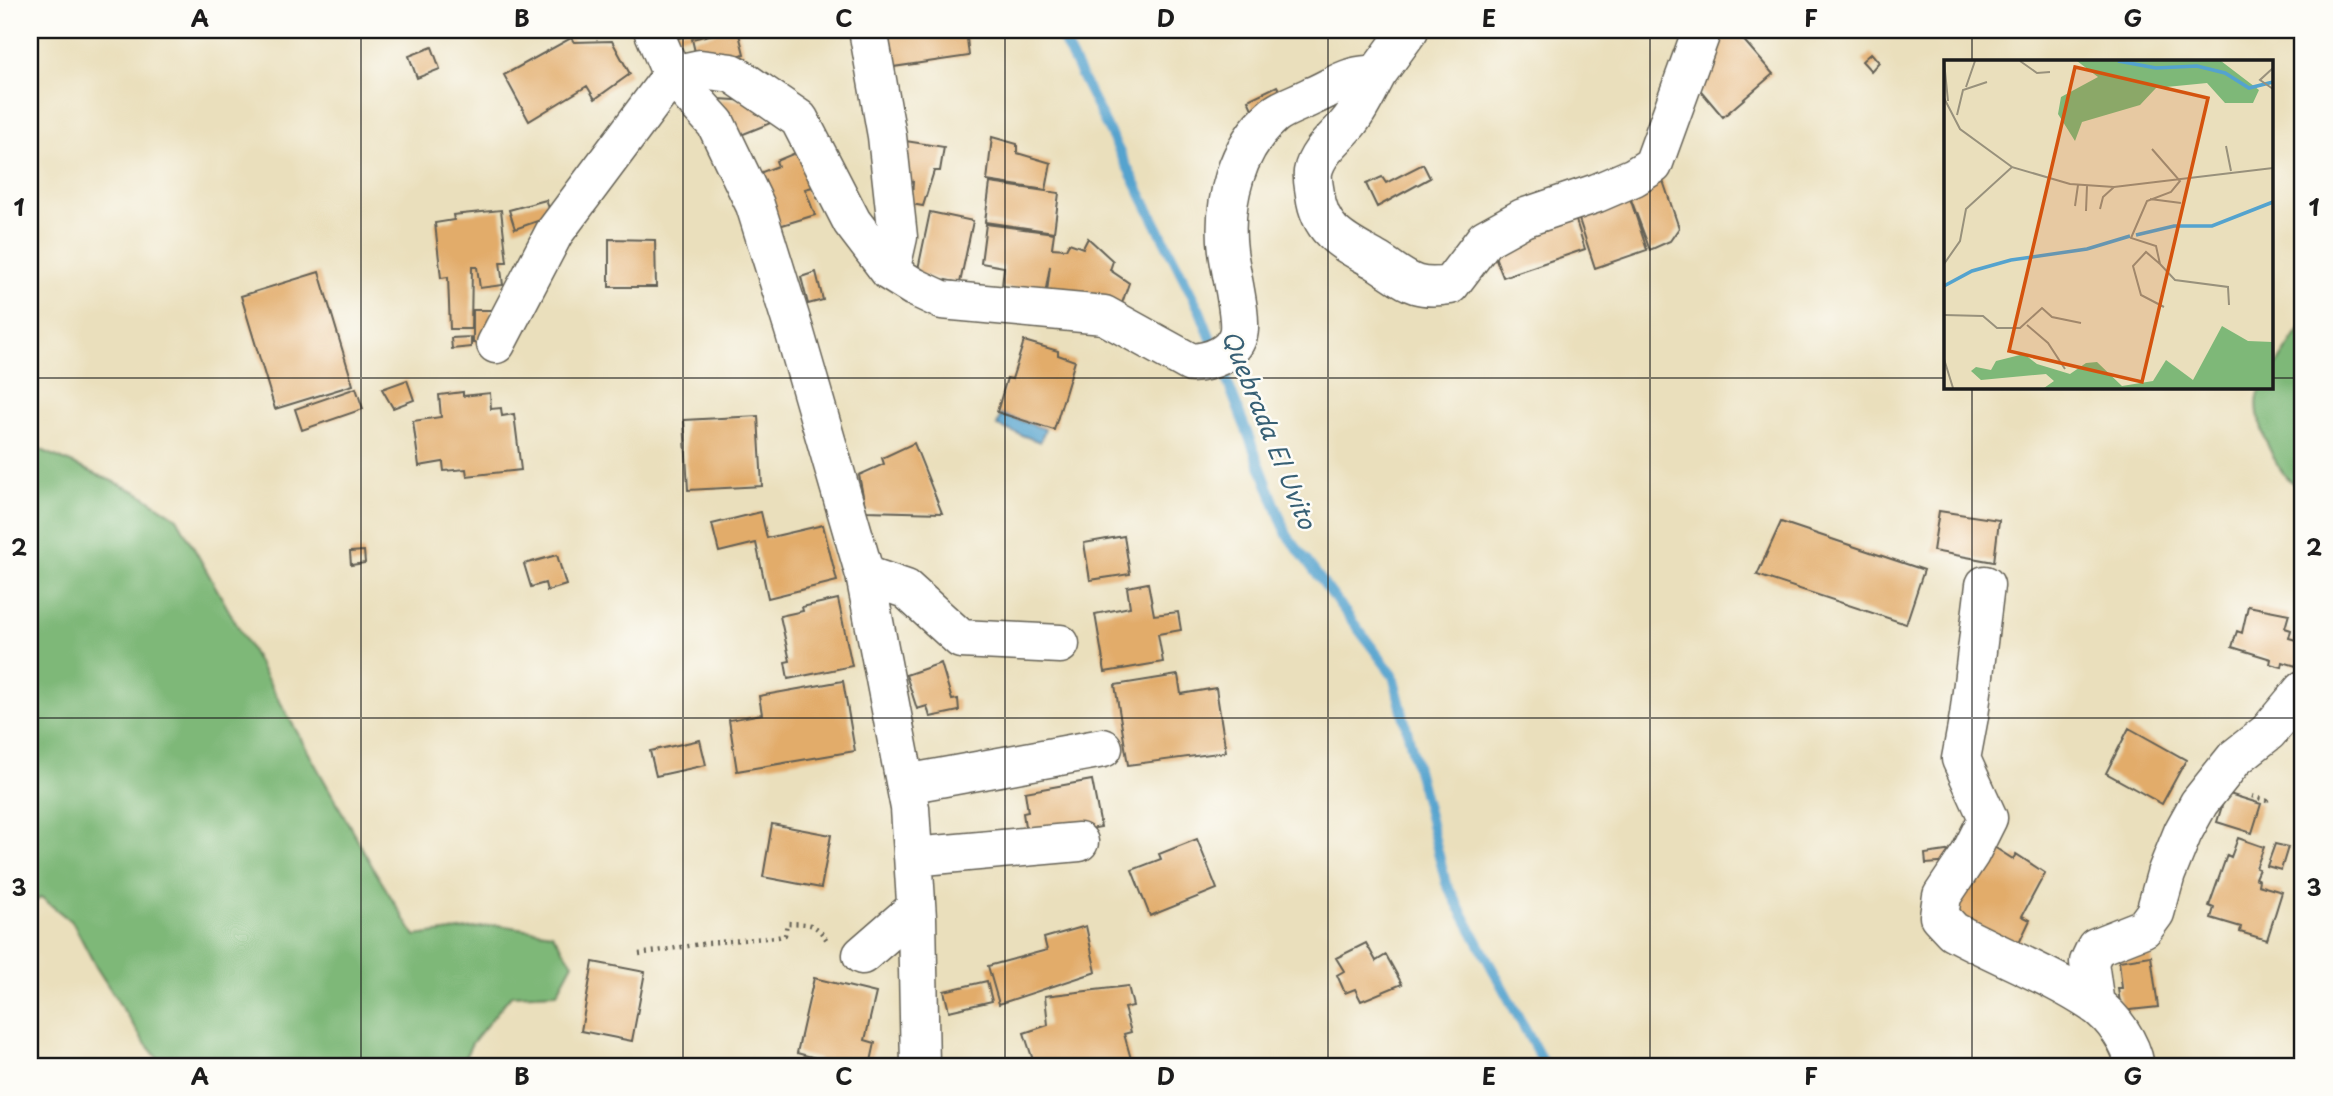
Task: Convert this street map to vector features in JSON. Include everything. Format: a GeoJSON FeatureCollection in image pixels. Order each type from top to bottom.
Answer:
{"type":"FeatureCollection","features":[{"type":"Feature","properties":{"kind":"street"},"geometry":{"type":"LineString","coordinates":[[653,30],[672,75],[716,124],[755,205],[865,575],[910,808],[916,908],[920,1066]]}},
{"type":"Feature","properties":{"kind":"street"},"geometry":{"type":"LineString","coordinates":[[868,30],[887,136],[898,237],[890,272]]}},
{"type":"Feature","properties":{"kind":"street"},"geometry":{"type":"LineString","coordinates":[[1409,30],[1377,74],[1352,119],[1320,156],[1312,173],[1317,205],[1328,228],[1349,247],[1378,262],[1401,279],[1431,288],[1450,285],[1485,239],[1523,218],[1597,193],[1634,177],[1653,165],[1702,30]]}},
{"type":"Feature","properties":{"kind":"street"},"geometry":{"type":"LineString","coordinates":[[496,344],[554,233],[672,75],[700,69],[732,73],[799,119],[852,222],[890,272],[914,287],[942,300],[1104,314],[1191,363],[1203,362],[1229,350],[1238,336],[1239,322],[1227,248],[1227,214],[1231,183],[1251,143],[1275,114],[1350,78],[1377,74]]}},
{"type":"Feature","properties":{"kind":"street"},"geometry":{"type":"LineString","coordinates":[[865,575],[906,589],[961,639],[1060,644]]}},
{"type":"Feature","properties":{"kind":"street"},"geometry":{"type":"LineString","coordinates":[[1985,586],[1961,759],[1988,818],[1970,854],[1942,897],[1939,916],[1954,931],[2095,1005],[2118,1028],[2133,1053],[2135,1066]]}},
{"type":"Feature","properties":{"kind":"street"},"geometry":{"type":"LineString","coordinates":[[2095,1005],[2088,962],[2096,947],[2144,928],[2155,913],[2166,874],[2183,832],[2199,803],[2235,758],[2268,732],[2303,690]]}},
{"type":"Feature","properties":{"kind":"street"},"geometry":{"type":"LineString","coordinates":[[906,785],[1103,748]]}},
{"type":"Feature","properties":{"kind":"street"},"geometry":{"type":"LineString","coordinates":[[913,858],[1079,842]]}},
{"type":"Feature","properties":{"kind":"street"},"geometry":{"type":"LineString","coordinates":[[862,955],[916,908]]}},
{"type":"Feature","properties":{"kind":"path"},"geometry":{"type":"LineString","coordinates":[[639,954],[707,943],[778,937],[785,935],[787,923],[810,924]]}},
{"type":"Feature","properties":{"kind":"green space"},"geometry":{"type":"Polygon","coordinates":[[[2303,325],[2303,492],[2286,477],[2274,458],[2259,420],[2258,396],[2262,388],[2274,388],[2274,369],[2303,325]]]}},
{"type":"Feature","properties":{"kind":"green space"},"geometry":{"type":"Polygon","coordinates":[[[30,445],[139,493],[177,518],[375,871],[415,936],[498,925],[552,933],[573,963],[557,993],[511,995],[472,1043],[461,1066],[164,1066],[144,1042],[96,967],[73,923],[41,897],[30,906],[30,445]]]}},
{"type":"Feature","properties":{"kind":"water"},"geometry":{"type":"Polygon","coordinates":[[[1001,414],[1045,429],[1040,442],[997,426],[1001,414]]]}},
{"type":"Feature","properties":{"kind":"building"},"geometry":{"type":"Polygon","coordinates":[[[675,30],[711,30],[711,31],[678,38],[675,30]]]}},
{"type":"Feature","properties":{"kind":"building"},"geometry":{"type":"Polygon","coordinates":[[[738,30],[744,54],[698,65],[692,39],[738,30]]]}},
{"type":"Feature","properties":{"kind":"building"},"geometry":{"type":"Polygon","coordinates":[[[888,30],[966,30],[969,56],[893,67],[888,30]]]}},
{"type":"Feature","properties":{"kind":"building"},"geometry":{"type":"Polygon","coordinates":[[[1722,30],[1735,30],[1773,74],[1723,117],[1680,66],[1722,30]]]}},
{"type":"Feature","properties":{"kind":"building"},"geometry":{"type":"Polygon","coordinates":[[[571,38],[574,42],[612,41],[630,74],[595,99],[587,86],[529,121],[504,75],[571,38]]]}},
{"type":"Feature","properties":{"kind":"building"},"geometry":{"type":"Polygon","coordinates":[[[432,47],[440,69],[417,78],[409,56],[432,47]]]}},
{"type":"Feature","properties":{"kind":"building"},"geometry":{"type":"Polygon","coordinates":[[[1871,53],[1879,62],[1871,71],[1862,61],[1871,53]]]}},
{"type":"Feature","properties":{"kind":"building"},"geometry":{"type":"Polygon","coordinates":[[[1277,86],[1285,101],[1255,116],[1248,100],[1277,86]]]}},
{"type":"Feature","properties":{"kind":"building"},"geometry":{"type":"Polygon","coordinates":[[[719,99],[750,101],[773,122],[741,135],[719,99]]]}},
{"type":"Feature","properties":{"kind":"building"},"geometry":{"type":"Polygon","coordinates":[[[992,137],[1017,144],[1017,153],[1051,163],[1046,190],[987,181],[992,137]]]}},
{"type":"Feature","properties":{"kind":"building"},"geometry":{"type":"Polygon","coordinates":[[[893,139],[944,147],[940,171],[934,171],[923,206],[911,204],[913,182],[893,180],[893,139]]]}},
{"type":"Feature","properties":{"kind":"building"},"geometry":{"type":"Polygon","coordinates":[[[800,151],[820,185],[805,189],[815,215],[779,226],[754,175],[778,166],[776,161],[800,151]]]}},
{"type":"Feature","properties":{"kind":"building"},"geometry":{"type":"Polygon","coordinates":[[[1423,164],[1430,178],[1377,207],[1366,184],[1382,177],[1386,183],[1423,164]]]}},
{"type":"Feature","properties":{"kind":"building"},"geometry":{"type":"Polygon","coordinates":[[[1660,172],[1679,228],[1670,241],[1650,250],[1626,186],[1660,172]]]}},
{"type":"Feature","properties":{"kind":"building"},"geometry":{"type":"Polygon","coordinates":[[[990,183],[1059,193],[1054,232],[985,222],[990,183]]]}},
{"type":"Feature","properties":{"kind":"building"},"geometry":{"type":"Polygon","coordinates":[[[1628,192],[1647,250],[1595,268],[1576,210],[1628,192]]]}},
{"type":"Feature","properties":{"kind":"building"},"geometry":{"type":"Polygon","coordinates":[[[546,200],[551,214],[515,229],[509,210],[546,200]]]}},
{"type":"Feature","properties":{"kind":"building"},"geometry":{"type":"Polygon","coordinates":[[[501,210],[507,262],[500,262],[503,285],[480,288],[477,267],[472,267],[471,329],[450,329],[448,277],[441,278],[435,223],[454,220],[453,215],[501,210]]]}},
{"type":"Feature","properties":{"kind":"building"},"geometry":{"type":"Polygon","coordinates":[[[1573,211],[1585,249],[1503,277],[1491,246],[1573,211]]]}},
{"type":"Feature","properties":{"kind":"building"},"geometry":{"type":"Polygon","coordinates":[[[930,212],[973,221],[960,283],[917,274],[930,212]]]}},
{"type":"Feature","properties":{"kind":"building"},"geometry":{"type":"Polygon","coordinates":[[[986,224],[1054,233],[1052,248],[1066,249],[1069,243],[1083,248],[1088,238],[1113,261],[1110,270],[1129,283],[1120,309],[1047,293],[1050,266],[1045,294],[1002,287],[1004,267],[981,263],[986,224]]]}},
{"type":"Feature","properties":{"kind":"building"},"geometry":{"type":"Polygon","coordinates":[[[609,239],[655,240],[656,287],[609,287],[609,239]]]}},
{"type":"Feature","properties":{"kind":"building"},"geometry":{"type":"Polygon","coordinates":[[[319,272],[353,385],[275,409],[241,296],[319,272]]]}},
{"type":"Feature","properties":{"kind":"building"},"geometry":{"type":"Polygon","coordinates":[[[816,272],[823,300],[808,304],[801,277],[816,272]]]}},
{"type":"Feature","properties":{"kind":"building"},"geometry":{"type":"Polygon","coordinates":[[[473,310],[491,310],[491,343],[473,343],[473,310]]]}},
{"type":"Feature","properties":{"kind":"building"},"geometry":{"type":"Polygon","coordinates":[[[471,337],[471,347],[452,349],[451,338],[471,337]]]}},
{"type":"Feature","properties":{"kind":"building"},"geometry":{"type":"Polygon","coordinates":[[[1024,341],[1058,351],[1058,355],[1075,361],[1054,430],[997,412],[1007,378],[1012,379],[1024,341]]]}},
{"type":"Feature","properties":{"kind":"building"},"geometry":{"type":"Polygon","coordinates":[[[407,380],[414,400],[393,408],[382,389],[407,380]]]}},
{"type":"Feature","properties":{"kind":"building"},"geometry":{"type":"Polygon","coordinates":[[[356,388],[363,409],[302,430],[295,409],[356,388]]]}},
{"type":"Feature","properties":{"kind":"building"},"geometry":{"type":"Polygon","coordinates":[[[463,392],[463,396],[490,393],[491,409],[501,408],[502,416],[514,414],[521,470],[467,476],[466,469],[444,471],[443,462],[419,466],[413,421],[441,417],[439,395],[463,392]]]}},
{"type":"Feature","properties":{"kind":"building"},"geometry":{"type":"Polygon","coordinates":[[[758,416],[762,486],[688,490],[684,420],[758,416]]]}},
{"type":"Feature","properties":{"kind":"building"},"geometry":{"type":"Polygon","coordinates":[[[914,443],[942,513],[866,511],[859,475],[884,464],[882,458],[914,443]]]}},
{"type":"Feature","properties":{"kind":"building"},"geometry":{"type":"Polygon","coordinates":[[[1939,511],[1999,520],[1994,562],[1933,551],[1939,511]]]}},
{"type":"Feature","properties":{"kind":"building"},"geometry":{"type":"Polygon","coordinates":[[[761,512],[767,538],[823,525],[837,581],[768,598],[756,543],[719,552],[712,524],[761,512]]]}},
{"type":"Feature","properties":{"kind":"building"},"geometry":{"type":"Polygon","coordinates":[[[1781,522],[1924,570],[1906,624],[1757,575],[1781,522]]]}},
{"type":"Feature","properties":{"kind":"building"},"geometry":{"type":"Polygon","coordinates":[[[1124,536],[1130,574],[1090,580],[1084,543],[1124,536]]]}},
{"type":"Feature","properties":{"kind":"building"},"geometry":{"type":"Polygon","coordinates":[[[364,551],[365,563],[351,565],[350,552],[364,551]]]}},
{"type":"Feature","properties":{"kind":"building"},"geometry":{"type":"Polygon","coordinates":[[[557,555],[566,585],[547,591],[545,583],[531,587],[524,564],[557,555]]]}},
{"type":"Feature","properties":{"kind":"building"},"geometry":{"type":"Polygon","coordinates":[[[1148,583],[1154,615],[1178,612],[1181,630],[1158,634],[1163,662],[1105,672],[1095,614],[1130,607],[1127,587],[1148,583]]]}},
{"type":"Feature","properties":{"kind":"building"},"geometry":{"type":"Polygon","coordinates":[[[838,599],[852,666],[788,679],[785,662],[790,661],[780,616],[803,611],[802,607],[838,599]]]}},
{"type":"Feature","properties":{"kind":"building"},"geometry":{"type":"Polygon","coordinates":[[[2248,606],[2289,614],[2285,628],[2291,630],[2289,638],[2303,642],[2296,666],[2283,662],[2282,667],[2270,664],[2271,659],[2232,647],[2237,631],[2242,633],[2248,606]]]}},
{"type":"Feature","properties":{"kind":"building"},"geometry":{"type":"Polygon","coordinates":[[[941,663],[952,700],[958,699],[959,711],[930,717],[927,706],[917,709],[906,675],[941,663]]]}},
{"type":"Feature","properties":{"kind":"building"},"geometry":{"type":"Polygon","coordinates":[[[1178,675],[1181,694],[1216,688],[1226,752],[1128,765],[1115,685],[1178,675]]]}},
{"type":"Feature","properties":{"kind":"building"},"geometry":{"type":"Polygon","coordinates":[[[843,681],[855,751],[737,771],[729,720],[762,714],[759,696],[843,681]]]}},
{"type":"Feature","properties":{"kind":"building"},"geometry":{"type":"Polygon","coordinates":[[[2129,728],[2186,760],[2162,804],[2106,773],[2129,728]]]}},
{"type":"Feature","properties":{"kind":"building"},"geometry":{"type":"Polygon","coordinates":[[[700,740],[706,765],[656,776],[650,751],[700,740]]]}},
{"type":"Feature","properties":{"kind":"building"},"geometry":{"type":"Polygon","coordinates":[[[1092,780],[1101,827],[1027,840],[1023,813],[1028,812],[1025,792],[1092,780]]]}},
{"type":"Feature","properties":{"kind":"building"},"geometry":{"type":"Polygon","coordinates":[[[2226,793],[2261,804],[2252,833],[2217,822],[2226,793]]]}},
{"type":"Feature","properties":{"kind":"building"},"geometry":{"type":"Polygon","coordinates":[[[772,824],[831,835],[821,888],[763,877],[772,824]]]}},
{"type":"Feature","properties":{"kind":"building"},"geometry":{"type":"Polygon","coordinates":[[[2238,838],[2264,847],[2255,878],[2259,880],[2258,885],[2282,892],[2267,940],[2240,932],[2241,927],[2211,918],[2214,908],[2209,906],[2227,855],[2231,857],[2238,838]]]}},
{"type":"Feature","properties":{"kind":"building"},"geometry":{"type":"Polygon","coordinates":[[[1197,839],[1217,889],[1150,916],[1132,870],[1161,859],[1159,854],[1197,839]]]}},
{"type":"Feature","properties":{"kind":"building"},"geometry":{"type":"Polygon","coordinates":[[[2275,844],[2288,847],[2281,870],[2267,866],[2275,844]]]}},
{"type":"Feature","properties":{"kind":"building"},"geometry":{"type":"Polygon","coordinates":[[[1994,847],[2013,859],[2016,854],[2045,873],[2022,916],[2030,920],[2014,954],[1956,927],[1959,881],[1994,847]]]}},
{"type":"Feature","properties":{"kind":"building"},"geometry":{"type":"Polygon","coordinates":[[[1953,850],[1952,862],[1926,864],[1925,854],[1953,850]]]}},
{"type":"Feature","properties":{"kind":"building"},"geometry":{"type":"Polygon","coordinates":[[[1086,926],[1096,972],[999,1004],[988,966],[1047,950],[1044,938],[1086,926]]]}},
{"type":"Feature","properties":{"kind":"building"},"geometry":{"type":"Polygon","coordinates":[[[1366,943],[1376,961],[1386,955],[1402,984],[1361,1001],[1355,989],[1345,993],[1337,975],[1344,971],[1336,958],[1366,943]]]}},
{"type":"Feature","properties":{"kind":"building"},"geometry":{"type":"Polygon","coordinates":[[[2151,956],[2158,1007],[2121,1011],[2119,961],[2151,956]]]}},
{"type":"Feature","properties":{"kind":"building"},"geometry":{"type":"Polygon","coordinates":[[[593,962],[645,972],[632,1041],[581,1031],[593,962]]]}},
{"type":"Feature","properties":{"kind":"building"},"geometry":{"type":"Polygon","coordinates":[[[814,978],[876,993],[865,1040],[875,1043],[870,1066],[817,1066],[819,1059],[797,1053],[814,978]]]}},
{"type":"Feature","properties":{"kind":"building"},"geometry":{"type":"Polygon","coordinates":[[[987,981],[992,1001],[949,1011],[944,991],[987,981]]]}},
{"type":"Feature","properties":{"kind":"building"},"geometry":{"type":"Polygon","coordinates":[[[1128,986],[1133,1006],[1124,1008],[1131,1032],[1124,1034],[1133,1066],[1035,1066],[1024,1033],[1048,1025],[1045,996],[1128,986]]]}},
{"type":"Feature","properties":{"kind":"waterway","name":"Quebrada El Uvito"},"geometry":{"type":"LineString","coordinates":[[1058,30],[1200,311],[1287,535],[1393,675],[1446,883],[1545,1066]]}}]}
